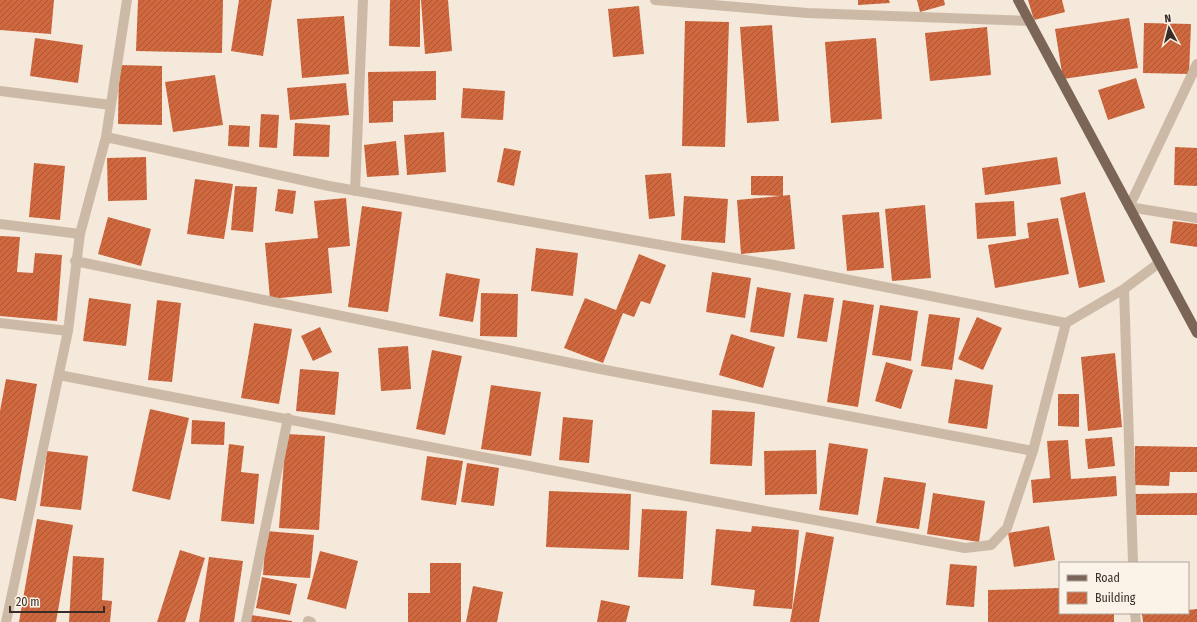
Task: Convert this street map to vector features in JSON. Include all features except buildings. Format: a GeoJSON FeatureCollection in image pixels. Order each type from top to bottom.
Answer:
{"type":"FeatureCollection","features":[{"type":"Feature","properties":{"kind":"main road"},"geometry":{"type":"LineString","coordinates":[[1018,0],[1197,333]]}},
{"type":"Feature","properties":{"kind":"street"},"geometry":{"type":"LineString","coordinates":[[6,622],[68,331],[75,261],[80,234],[106,137],[127,0]]}},
{"type":"Feature","properties":{"kind":"street"},"geometry":{"type":"LineString","coordinates":[[355,190],[363,0]]}},
{"type":"Feature","properties":{"kind":"street"},"geometry":{"type":"LineString","coordinates":[[655,0],[806,13],[1030,21]]}},
{"type":"Feature","properties":{"kind":"street"},"geometry":{"type":"LineString","coordinates":[[1197,64],[1129,206],[1197,218]]}},
{"type":"Feature","properties":{"kind":"street"},"geometry":{"type":"LineString","coordinates":[[0,91],[111,105]]}},
{"type":"Feature","properties":{"kind":"street"},"geometry":{"type":"LineString","coordinates":[[106,137],[355,190],[774,265],[1066,323],[1124,289],[1159,263]]}},
{"type":"Feature","properties":{"kind":"street"},"geometry":{"type":"LineString","coordinates":[[0,224],[80,234]]}},
{"type":"Feature","properties":{"kind":"street"},"geometry":{"type":"LineString","coordinates":[[75,261],[595,368],[1034,451]]}},
{"type":"Feature","properties":{"kind":"street"},"geometry":{"type":"LineString","coordinates":[[1124,289],[1134,562]]}},
{"type":"Feature","properties":{"kind":"street"},"geometry":{"type":"LineString","coordinates":[[0,323],[68,331]]}},
{"type":"Feature","properties":{"kind":"street"},"geometry":{"type":"LineString","coordinates":[[59,375],[288,418],[648,489],[965,548],[991,545],[1006,528],[1034,451],[1066,323]]}},
{"type":"Feature","properties":{"kind":"street"},"geometry":{"type":"LineString","coordinates":[[246,622],[288,418]]}}]}
